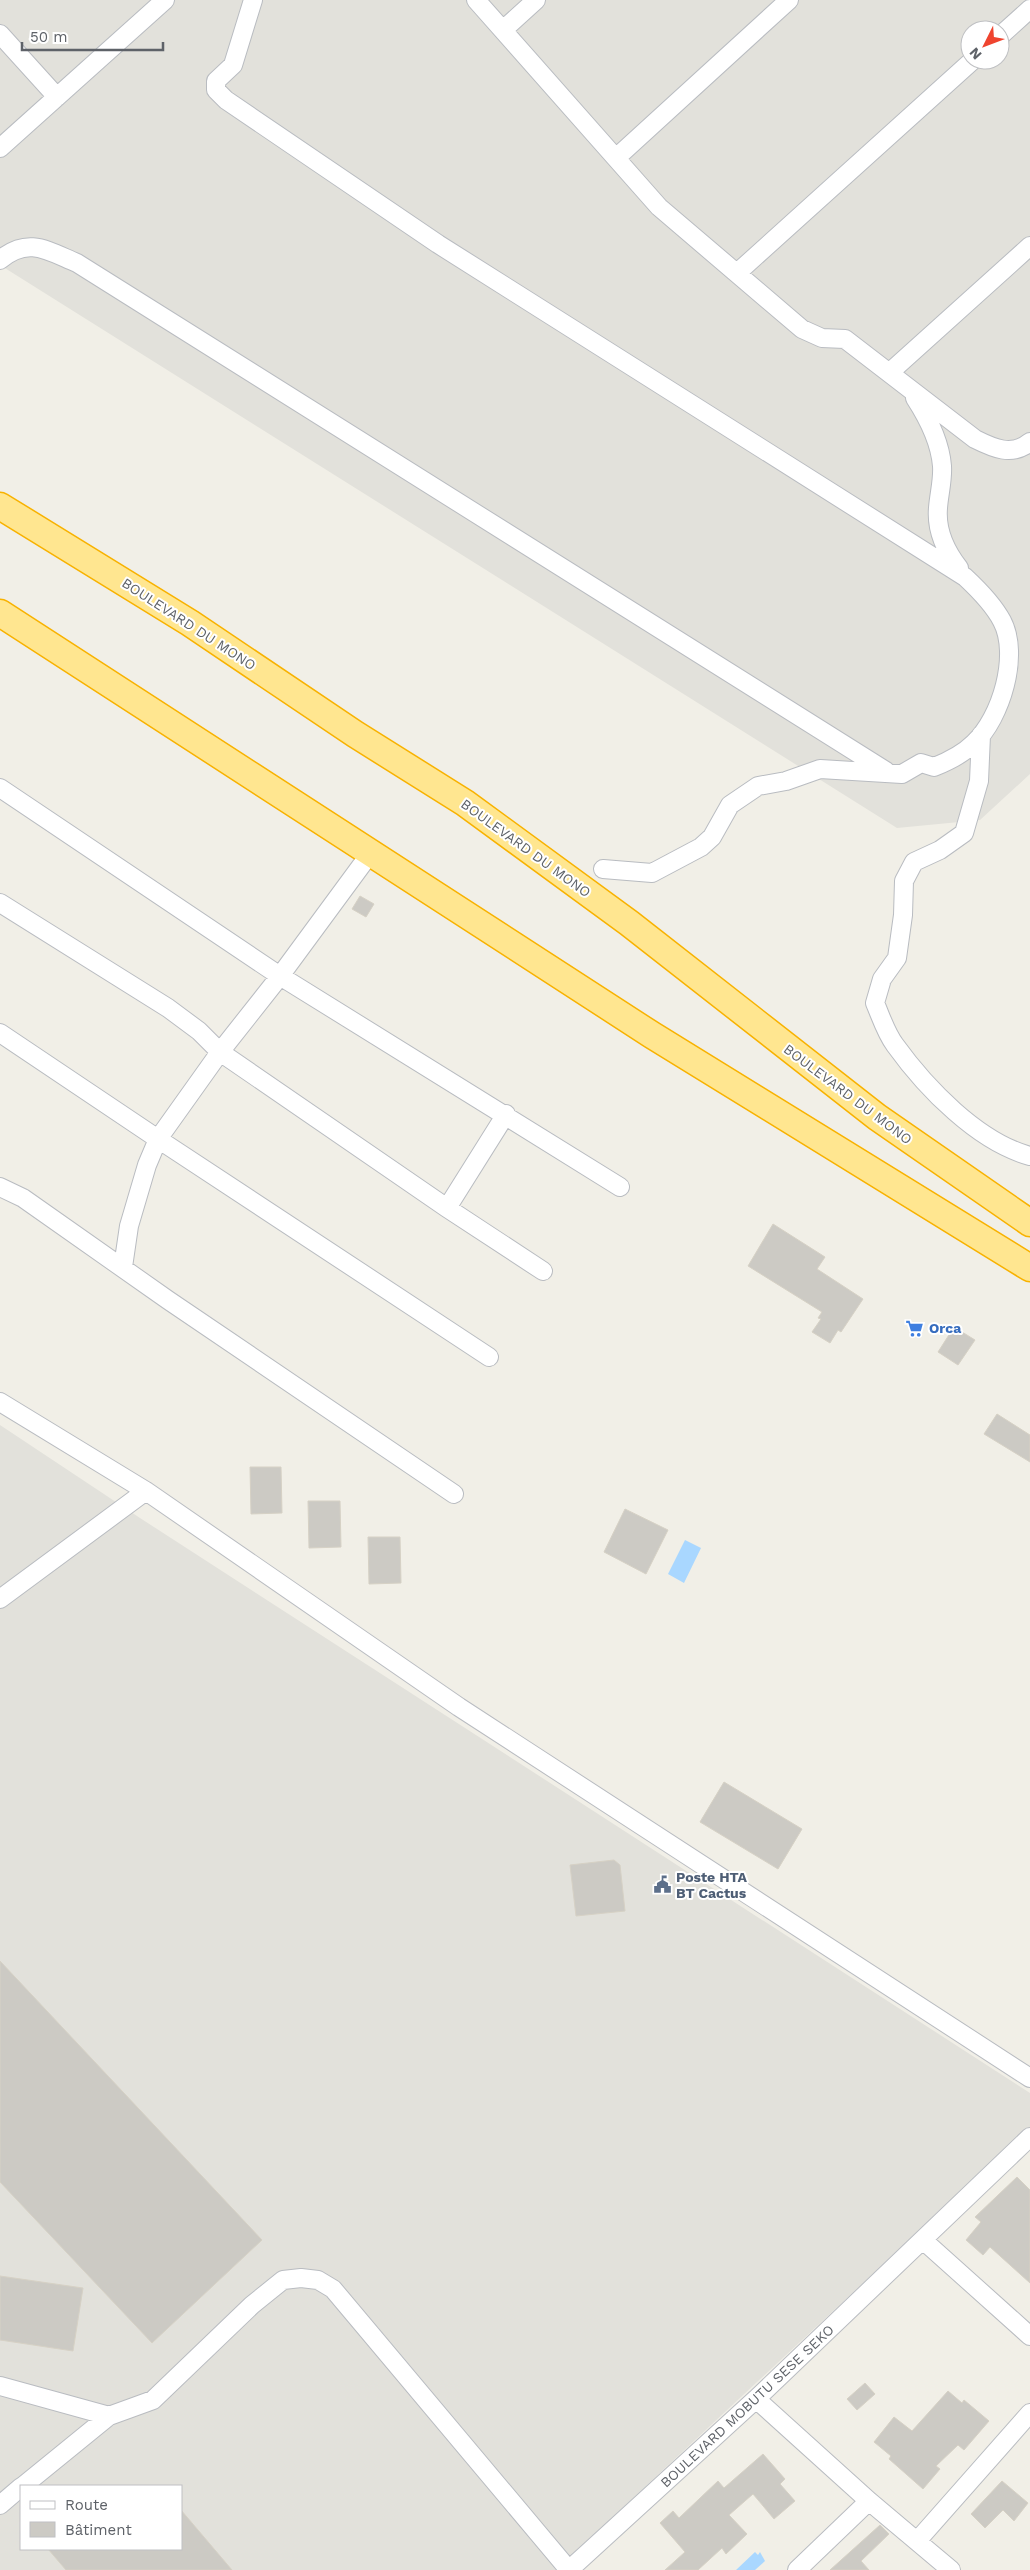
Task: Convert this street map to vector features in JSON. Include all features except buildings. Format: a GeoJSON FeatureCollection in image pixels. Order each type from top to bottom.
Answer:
{"type":"FeatureCollection","features":[{"type":"Feature","properties":{"kind":"highway","name":"BOULEVARD DU MONO"},"geometry":{"type":"LineString","coordinates":[[0,506],[190,623],[355,734],[465,803],[629,923],[877,1117],[1030,1223]]}},
{"type":"Feature","properties":{"kind":"highway"},"geometry":{"type":"LineString","coordinates":[[0,613],[372,851],[652,1035],[1030,1268]]}},
{"type":"Feature","properties":{"kind":"street"},"geometry":{"type":"LineString","coordinates":[[0,148],[165,0]]}},
{"type":"Feature","properties":{"kind":"street"},"geometry":{"type":"LineString","coordinates":[[253,0],[234,65],[216,81],[216,90],[226,100],[438,244],[965,577]]}},
{"type":"Feature","properties":{"kind":"street"},"geometry":{"type":"LineString","coordinates":[[476,0],[659,207],[802,329],[822,338],[845,339],[975,439],[994,448],[1010,451],[1023,448],[1030,442]]}},
{"type":"Feature","properties":{"kind":"street"},"geometry":{"type":"LineString","coordinates":[[503,30],[536,0]]}},
{"type":"Feature","properties":{"kind":"street"},"geometry":{"type":"LineString","coordinates":[[616,158],[789,0]]}},
{"type":"Feature","properties":{"kind":"street"},"geometry":{"type":"LineString","coordinates":[[1010,27],[1030,9]]}},
{"type":"Feature","properties":{"kind":"street"},"geometry":{"type":"LineString","coordinates":[[0,34],[57,97]]}},
{"type":"Feature","properties":{"kind":"street"},"geometry":{"type":"LineString","coordinates":[[737,273],[962,70]]}},
{"type":"Feature","properties":{"kind":"street"},"geometry":{"type":"LineString","coordinates":[[0,260],[21,246],[40,247],[77,263],[887,772]]}},
{"type":"Feature","properties":{"kind":"street"},"geometry":{"type":"LineString","coordinates":[[888,373],[1030,246]]}},
{"type":"Feature","properties":{"kind":"street"},"geometry":{"type":"LineString","coordinates":[[603,869],[652,874],[701,847],[712,838],[730,805],[758,786],[786,781],[820,769],[902,774],[921,763],[934,767],[963,752],[981,735],[999,704],[1005,688],[1008,660],[1003,623],[996,610],[965,577],[946,552],[941,537],[938,510],[942,466],[928,418],[910,390]]}},
{"type":"Feature","properties":{"kind":"street"},"geometry":{"type":"LineString","coordinates":[[981,735],[979,781],[964,833],[940,850],[914,862],[904,881],[903,915],[897,958],[882,979],[875,1003],[893,1044],[942,1102],[979,1130],[1019,1153],[1030,1156]]}},
{"type":"Feature","properties":{"kind":"street"},"geometry":{"type":"LineString","coordinates":[[0,788],[280,976],[506,1114],[620,1187]]}},
{"type":"Feature","properties":{"kind":"street"},"geometry":{"type":"LineString","coordinates":[[124,1267],[129,1226],[147,1166],[158,1140],[220,1052],[280,976],[372,851]]}},
{"type":"Feature","properties":{"kind":"street"},"geometry":{"type":"LineString","coordinates":[[0,902],[168,1008],[199,1032],[220,1052],[446,1208],[543,1271]]}},
{"type":"Feature","properties":{"kind":"street"},"geometry":{"type":"LineString","coordinates":[[0,1033],[158,1140],[490,1357]]}},
{"type":"Feature","properties":{"kind":"street"},"geometry":{"type":"LineString","coordinates":[[446,1208],[506,1114]]}},
{"type":"Feature","properties":{"kind":"street"},"geometry":{"type":"LineString","coordinates":[[0,1187],[23,1198],[124,1267],[168,1300],[454,1494]]}},
{"type":"Feature","properties":{"kind":"street"},"geometry":{"type":"LineString","coordinates":[[0,1402],[146,1492],[459,1707],[1030,2078]]}},
{"type":"Feature","properties":{"kind":"street"},"geometry":{"type":"LineString","coordinates":[[0,1600],[146,1492]]}},
{"type":"Feature","properties":{"kind":"street","name":"BOULEVARD MOBUTU SESE SEKO"},"geometry":{"type":"LineString","coordinates":[[569,2570],[756,2400],[924,2241],[1030,2137]]}},
{"type":"Feature","properties":{"kind":"street"},"geometry":{"type":"LineString","coordinates":[[924,2241],[1030,2336]]}},
{"type":"Feature","properties":{"kind":"street"},"geometry":{"type":"LineString","coordinates":[[24,2485],[109,2416],[153,2400],[252,2305],[283,2280],[301,2278],[318,2280],[333,2289],[569,2570]]}},
{"type":"Feature","properties":{"kind":"street"},"geometry":{"type":"LineString","coordinates":[[0,2386],[109,2416]]}},
{"type":"Feature","properties":{"kind":"street"},"geometry":{"type":"LineString","coordinates":[[756,2400],[869,2501],[951,2570]]}},
{"type":"Feature","properties":{"kind":"street"},"geometry":{"type":"LineString","coordinates":[[917,2541],[1030,2413]]}},
{"type":"Feature","properties":{"kind":"street"},"geometry":{"type":"LineString","coordinates":[[0,2505],[20,2489]]}},
{"type":"Feature","properties":{"kind":"street"},"geometry":{"type":"LineString","coordinates":[[797,2570],[869,2501]]}},
{"type":"Feature","properties":{"kind":"shaded area"},"geometry":{"type":"Polygon","coordinates":[[[0,0],[1030,0],[1030,774],[980,820],[897,828],[0,265],[0,0]]]}},
{"type":"Feature","properties":{"kind":"shaded area"},"geometry":{"type":"Polygon","coordinates":[[[0,1425],[140,1518],[1030,2093],[1030,2127],[556,2570],[0,2570],[0,1425]]]}},
{"type":"Feature","properties":{"kind":"water"},"geometry":{"type":"Polygon","coordinates":[[[685,1540],[701,1548],[684,1583],[668,1574],[685,1540]]]}},
{"type":"Feature","properties":{"kind":"water"},"geometry":{"type":"Polygon","coordinates":[[[755,2552],[758,2555],[760,2552],[765,2561],[755,2570],[736,2570],[755,2552]]]}},
{"type":"Feature","properties":{"kind":"place","name":"Orca"},"geometry":{"type":"Point","coordinates":[915,1328]}},
{"type":"Feature","properties":{"kind":"place","name":"Poste HTA BT Cactus"},"geometry":{"type":"Point","coordinates":[662,1885]}}]}
